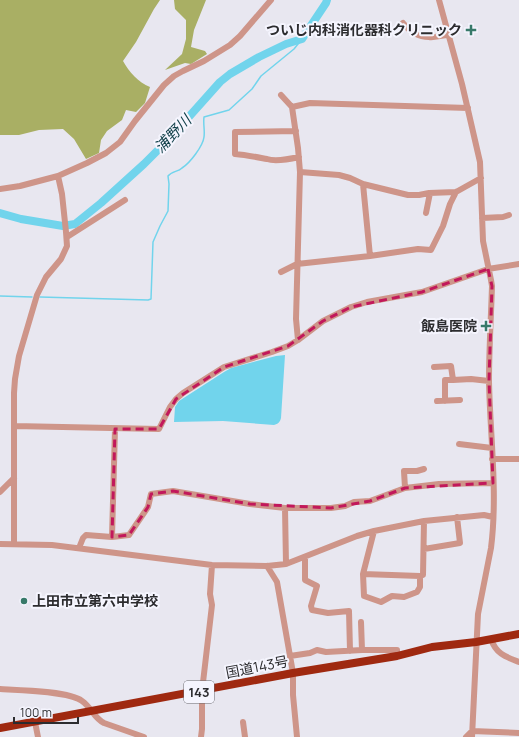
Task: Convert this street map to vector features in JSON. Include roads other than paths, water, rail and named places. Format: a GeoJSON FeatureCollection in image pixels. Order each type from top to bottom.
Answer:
{"type":"FeatureCollection","features":[{"type":"Feature","properties":{"kind":"highway","name":"国道143号"},"geometry":{"type":"LineString","coordinates":[[0,728],[293,673],[397,656],[432,647],[476,642],[519,634]]}},
{"type":"Feature","properties":{"kind":"street"},"geometry":{"type":"LineString","coordinates":[[0,190],[58,176],[106,153],[120,142],[164,84],[183,70],[204,61],[230,45],[240,36],[271,0]]}},
{"type":"Feature","properties":{"kind":"street"},"geometry":{"type":"LineString","coordinates":[[439,0],[462,84],[479,157],[483,240],[492,286],[489,380],[494,499],[491,548],[478,614],[472,734]]}},
{"type":"Feature","properties":{"kind":"street"},"geometry":{"type":"LineString","coordinates":[[403,23],[415,34],[428,37],[449,35]]}},
{"type":"Feature","properties":{"kind":"street"},"geometry":{"type":"LineString","coordinates":[[281,95],[292,107],[299,157],[300,172],[296,319],[298,340]]}},
{"type":"Feature","properties":{"kind":"street"},"geometry":{"type":"LineString","coordinates":[[292,107],[310,103],[468,108]]}},
{"type":"Feature","properties":{"kind":"street"},"geometry":{"type":"LineString","coordinates":[[296,131],[235,132],[235,154],[268,160],[299,157]]}},
{"type":"Feature","properties":{"kind":"street"},"geometry":{"type":"LineString","coordinates":[[300,172],[338,175],[350,178],[363,184],[408,195],[456,192],[481,178]]}},
{"type":"Feature","properties":{"kind":"street"},"geometry":{"type":"LineString","coordinates":[[14,544],[15,379],[19,356],[39,289],[46,277],[63,256],[67,246],[62,194],[58,176]]}},
{"type":"Feature","properties":{"kind":"street"},"geometry":{"type":"LineString","coordinates":[[363,184],[370,256]]}},
{"type":"Feature","properties":{"kind":"street"},"geometry":{"type":"LineString","coordinates":[[281,272],[297,264],[418,249],[431,250],[444,226],[450,204],[456,192]]}},
{"type":"Feature","properties":{"kind":"street"},"geometry":{"type":"LineString","coordinates":[[426,213],[430,193]]}},
{"type":"Feature","properties":{"kind":"street"},"geometry":{"type":"LineString","coordinates":[[67,235],[125,200]]}},
{"type":"Feature","properties":{"kind":"street"},"geometry":{"type":"LineString","coordinates":[[482,218],[503,217],[509,215]]}},
{"type":"Feature","properties":{"kind":"street"},"geometry":{"type":"LineString","coordinates":[[14,426],[159,429],[170,407],[176,399],[224,367],[288,346],[323,321],[351,308],[367,302],[422,292],[488,269],[519,264]]}},
{"type":"Feature","properties":{"kind":"street"},"geometry":{"type":"LineString","coordinates":[[434,367],[452,366],[453,380]]}},
{"type":"Feature","properties":{"kind":"street"},"geometry":{"type":"LineString","coordinates":[[445,401],[446,380],[489,380]]}},
{"type":"Feature","properties":{"kind":"street"},"geometry":{"type":"LineString","coordinates":[[437,401],[460,400]]}},
{"type":"Feature","properties":{"kind":"street"},"geometry":{"type":"LineString","coordinates":[[112,537],[115,429]]}},
{"type":"Feature","properties":{"kind":"street"},"geometry":{"type":"LineString","coordinates":[[459,444],[492,448]]}},
{"type":"Feature","properties":{"kind":"street"},"geometry":{"type":"LineString","coordinates":[[492,459],[519,459]]}},
{"type":"Feature","properties":{"kind":"street"},"geometry":{"type":"LineString","coordinates":[[404,488],[404,471],[417,471],[424,469]]}},
{"type":"Feature","properties":{"kind":"street"},"geometry":{"type":"LineString","coordinates":[[0,492],[14,478]]}},
{"type":"Feature","properties":{"kind":"street"},"geometry":{"type":"LineString","coordinates":[[80,548],[83,538],[86,535],[112,537],[129,535],[148,507],[151,494],[173,491],[250,504],[285,508],[331,508],[345,506],[354,502],[370,502],[404,488],[440,484],[493,483]]}},
{"type":"Feature","properties":{"kind":"street"},"geometry":{"type":"LineString","coordinates":[[285,508],[286,564]]}},
{"type":"Feature","properties":{"kind":"street"},"geometry":{"type":"LineString","coordinates":[[0,544],[52,545],[212,565],[267,566],[286,564],[374,530],[457,517],[484,515],[493,517]]}},
{"type":"Feature","properties":{"kind":"street"},"geometry":{"type":"LineString","coordinates":[[424,549],[460,543],[457,517]]}},
{"type":"Feature","properties":{"kind":"street"},"geometry":{"type":"LineString","coordinates":[[374,530],[363,574],[364,596],[381,602],[392,596],[404,597],[417,592],[420,587],[424,549],[424,521]]}},
{"type":"Feature","properties":{"kind":"street"},"geometry":{"type":"LineString","coordinates":[[305,557],[305,580],[317,586],[310,606],[312,610],[328,613],[349,611],[350,651]]}},
{"type":"Feature","properties":{"kind":"street"},"geometry":{"type":"LineString","coordinates":[[201,737],[202,691],[212,605],[210,594],[212,565]]}},
{"type":"Feature","properties":{"kind":"street"},"geometry":{"type":"LineString","coordinates":[[267,566],[277,582],[293,673],[293,695],[297,737]]}},
{"type":"Feature","properties":{"kind":"street"},"geometry":{"type":"LineString","coordinates":[[363,574],[420,576]]}},
{"type":"Feature","properties":{"kind":"street"},"geometry":{"type":"LineString","coordinates":[[361,622],[362,650]]}},
{"type":"Feature","properties":{"kind":"street"},"geometry":{"type":"LineString","coordinates":[[491,639],[494,647],[499,652],[508,658],[519,662]]}},
{"type":"Feature","properties":{"kind":"street"},"geometry":{"type":"LineString","coordinates":[[290,656],[310,653],[316,650],[326,652],[397,650],[397,656]]}},
{"type":"Feature","properties":{"kind":"street"},"geometry":{"type":"LineString","coordinates":[[0,689],[46,692],[77,698],[83,701],[99,720],[104,723],[136,736],[144,737]]}},
{"type":"Feature","properties":{"kind":"street"},"geometry":{"type":"LineString","coordinates":[[35,722],[38,737]]}},
{"type":"Feature","properties":{"kind":"street"},"geometry":{"type":"LineString","coordinates":[[243,722],[245,737]]}},
{"type":"Feature","properties":{"kind":"street"},"geometry":{"type":"LineString","coordinates":[[466,737],[472,734],[519,733]]}},
{"type":"Feature","properties":{"kind":"water"},"geometry":{"type":"Polygon","coordinates":[[[285,355],[281,418],[277,424],[223,421],[174,422],[175,407],[179,401],[224,372],[231,368],[285,355]]]}},
{"type":"Feature","properties":{"kind":"waterway","name":"浦野川"},"geometry":{"type":"LineString","coordinates":[[0,213],[21,219],[63,226],[75,224],[101,203],[144,164],[170,138],[220,82],[230,74],[259,57],[286,44],[302,39],[327,0]]}},
{"type":"Feature","properties":{"kind":"waterway"},"geometry":{"type":"LineString","coordinates":[[40,297],[151,299],[153,242],[168,211],[168,176],[185,166],[199,149],[204,137],[204,117],[229,110],[252,89],[261,76],[294,49],[302,39]]}},
{"type":"Feature","properties":{"kind":"waterway"},"geometry":{"type":"LineString","coordinates":[[0,296],[32,297]]}},
{"type":"Feature","properties":{"kind":"place","name":"ついじ内科消化器科クリニック"},"geometry":{"type":"Point","coordinates":[471,30]}},
{"type":"Feature","properties":{"kind":"place","name":"飯島医院"},"geometry":{"type":"Point","coordinates":[486,326]}},
{"type":"Feature","properties":{"kind":"place","name":"上田市立第六中学校"},"geometry":{"type":"Point","coordinates":[24,601]}}]}
